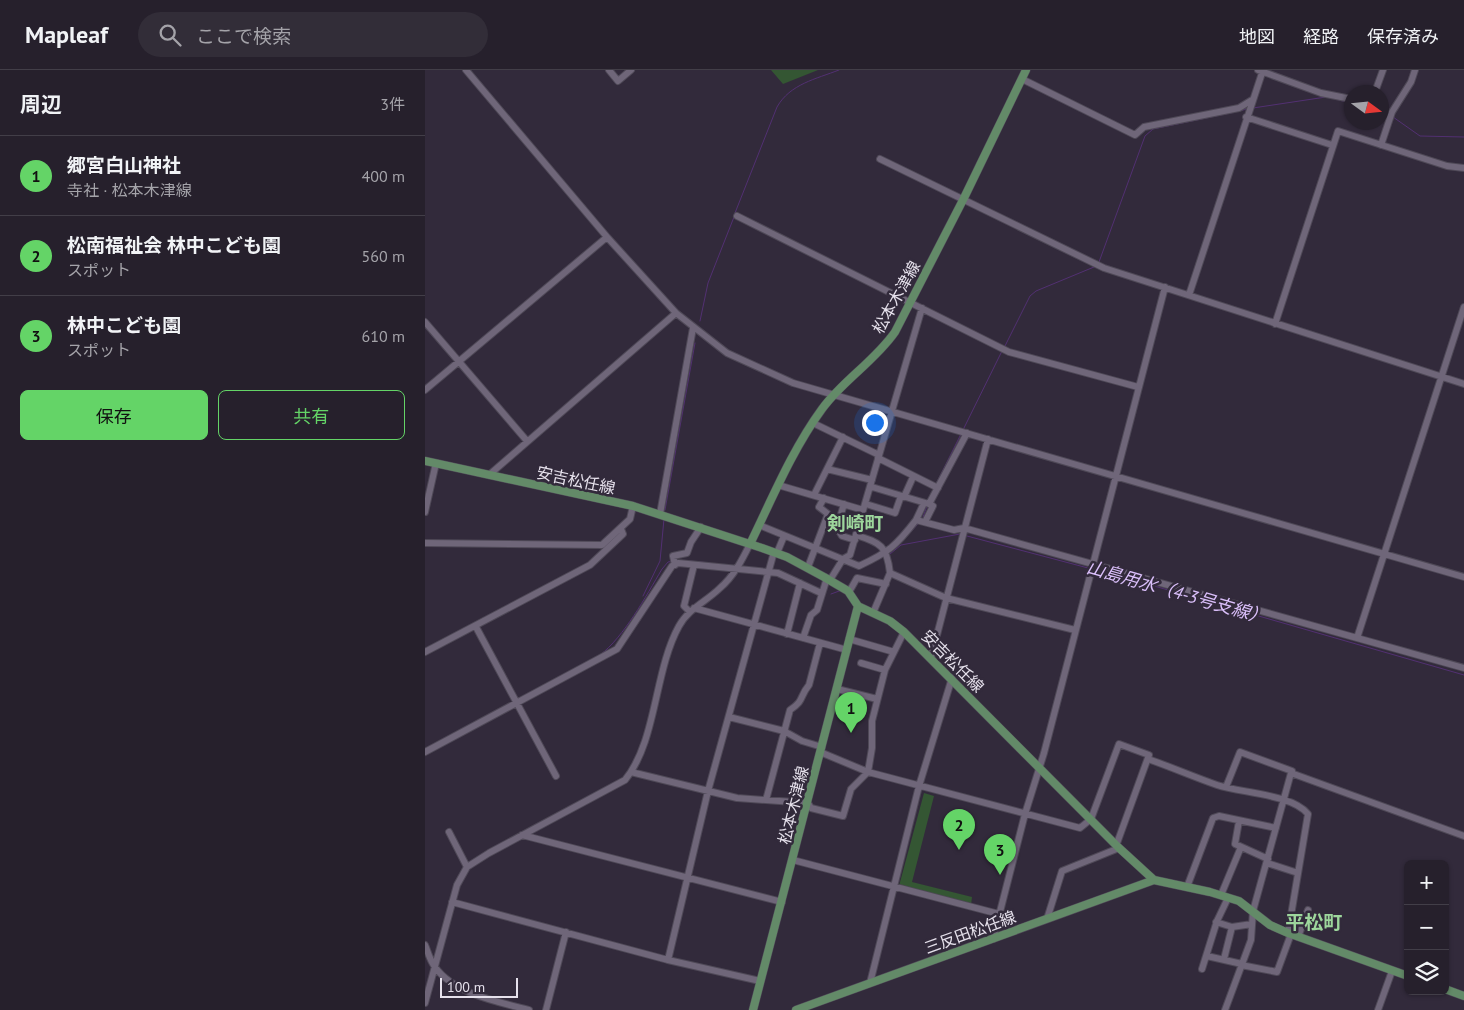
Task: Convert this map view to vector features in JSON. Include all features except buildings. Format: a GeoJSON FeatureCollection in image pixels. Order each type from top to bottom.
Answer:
{"type":"FeatureCollection","features":[{"type":"Feature","properties":{"kind":"main road","name":"松本木津線"},"geometry":{"type":"LineString","coordinates":[[750,544],[778,485],[813,423],[834,394],[883,349],[911,302],[1026,70]]}},
{"type":"Feature","properties":{"kind":"main road","name":"安吉松任線"},"geometry":{"type":"LineString","coordinates":[[425,461],[633,506],[776,553],[808,567],[846,590],[858,606],[904,632],[952,678],[1118,847],[1154,880]]}},
{"type":"Feature","properties":{"kind":"main road","name":"松本木津線"},"geometry":{"type":"LineString","coordinates":[[754,1008],[858,606]]}},
{"type":"Feature","properties":{"kind":"main road"},"geometry":{"type":"LineString","coordinates":[[1154,880],[1239,901],[1270,925],[1404,975]]}},
{"type":"Feature","properties":{"kind":"main road","name":"三反田松任線"},"geometry":{"type":"LineString","coordinates":[[796,1010],[1154,880]]}},
{"type":"Feature","properties":{"kind":"main road"},"geometry":{"type":"LineString","coordinates":[[1449,990],[1464,996]]}},
{"type":"Feature","properties":{"kind":"street"},"geometry":{"type":"LineString","coordinates":[[466,70],[607,238],[676,312],[693,328],[727,353],[793,383],[1464,577]]}},
{"type":"Feature","properties":{"kind":"street"},"geometry":{"type":"LineString","coordinates":[[609,70],[618,81],[631,70]]}},
{"type":"Feature","properties":{"kind":"street"},"geometry":{"type":"LineString","coordinates":[[1189,295],[1261,70],[1321,92],[1344,97]]}},
{"type":"Feature","properties":{"kind":"street"},"geometry":{"type":"LineString","coordinates":[[1378,85],[1383,70]]}},
{"type":"Feature","properties":{"kind":"street"},"geometry":{"type":"LineString","coordinates":[[1381,145],[1391,115],[1411,82],[1415,70]]}},
{"type":"Feature","properties":{"kind":"street"},"geometry":{"type":"LineString","coordinates":[[1022,79],[1135,135],[1144,127],[1239,108],[1249,109],[1332,145]]}},
{"type":"Feature","properties":{"kind":"street"},"geometry":{"type":"LineString","coordinates":[[1275,324],[1332,145],[1338,132],[1447,166],[1464,168]]}},
{"type":"Feature","properties":{"kind":"street"},"geometry":{"type":"LineString","coordinates":[[880,159],[964,198],[1098,265],[1464,384]]}},
{"type":"Feature","properties":{"kind":"street"},"geometry":{"type":"LineString","coordinates":[[737,216],[1004,349],[1138,387]]}},
{"type":"Feature","properties":{"kind":"street"},"geometry":{"type":"LineString","coordinates":[[425,390],[607,238]]}},
{"type":"Feature","properties":{"kind":"street"},"geometry":{"type":"LineString","coordinates":[[993,939],[1165,287]]}},
{"type":"Feature","properties":{"kind":"street"},"geometry":{"type":"LineString","coordinates":[[1357,638],[1464,307]]}},
{"type":"Feature","properties":{"kind":"street"},"geometry":{"type":"LineString","coordinates":[[803,638],[811,615],[817,610],[821,593],[828,579],[843,559],[850,555],[922,308]]}},
{"type":"Feature","properties":{"kind":"street"},"geometry":{"type":"LineString","coordinates":[[489,475],[676,312]]}},
{"type":"Feature","properties":{"kind":"street"},"geometry":{"type":"LineString","coordinates":[[425,322],[527,442]]}},
{"type":"Feature","properties":{"kind":"street"},"geometry":{"type":"LineString","coordinates":[[660,514],[693,328]]}},
{"type":"Feature","properties":{"kind":"street"},"geometry":{"type":"LineString","coordinates":[[813,423],[879,456],[913,477],[936,487]]}},
{"type":"Feature","properties":{"kind":"street"},"geometry":{"type":"LineString","coordinates":[[759,525],[817,547],[859,566],[886,553],[897,544],[917,520],[964,432]]}},
{"type":"Feature","properties":{"kind":"street"},"geometry":{"type":"LineString","coordinates":[[814,495],[843,437]]}},
{"type":"Feature","properties":{"kind":"street"},"geometry":{"type":"LineString","coordinates":[[931,658],[988,439]]}},
{"type":"Feature","properties":{"kind":"street"},"geometry":{"type":"LineString","coordinates":[[425,512],[436,464]]}},
{"type":"Feature","properties":{"kind":"street"},"geometry":{"type":"LineString","coordinates":[[827,469],[872,483],[933,506],[925,522]]}},
{"type":"Feature","properties":{"kind":"street"},"geometry":{"type":"LineString","coordinates":[[778,485],[844,504],[895,512],[913,477]]}},
{"type":"Feature","properties":{"kind":"street"},"geometry":{"type":"LineString","coordinates":[[808,567],[829,514],[819,507],[824,498]]}},
{"type":"Feature","properties":{"kind":"street"},"geometry":{"type":"LineString","coordinates":[[844,504],[837,528],[842,536],[875,541],[886,553],[890,573],[873,613]]}},
{"type":"Feature","properties":{"kind":"street"},"geometry":{"type":"LineString","coordinates":[[425,543],[602,545],[630,519],[633,506]]}},
{"type":"Feature","properties":{"kind":"street"},"geometry":{"type":"LineString","coordinates":[[917,520],[1464,668]]}},
{"type":"Feature","properties":{"kind":"street"},"geometry":{"type":"LineString","coordinates":[[825,526],[837,528]]}},
{"type":"Feature","properties":{"kind":"street"},"geometry":{"type":"LineString","coordinates":[[425,752],[514,701],[617,649],[674,562],[676,554],[687,552],[701,527]]}},
{"type":"Feature","properties":{"kind":"street"},"geometry":{"type":"LineString","coordinates":[[425,652],[476,627],[591,565],[623,534],[621,529]]}},
{"type":"Feature","properties":{"kind":"street"},"geometry":{"type":"LineString","coordinates":[[668,960],[686,877],[708,791],[769,569],[784,536]]}},
{"type":"Feature","properties":{"kind":"street"},"geometry":{"type":"LineString","coordinates":[[425,1003],[457,885],[467,867],[522,835],[625,780],[638,761],[675,633],[692,610],[721,588],[738,567],[750,544]]}},
{"type":"Feature","properties":{"kind":"street"},"geometry":{"type":"LineString","coordinates":[[674,562],[694,565],[769,569],[821,593]]}},
{"type":"Feature","properties":{"kind":"street"},"geometry":{"type":"LineString","coordinates":[[694,565],[684,606],[692,610],[847,650]]}},
{"type":"Feature","properties":{"kind":"street"},"geometry":{"type":"LineString","coordinates":[[890,573],[946,598],[1075,630]]}},
{"type":"Feature","properties":{"kind":"street"},"geometry":{"type":"LineString","coordinates":[[846,590],[857,578],[886,584]]}},
{"type":"Feature","properties":{"kind":"street"},"geometry":{"type":"LineString","coordinates":[[787,634],[800,583]]}},
{"type":"Feature","properties":{"kind":"street"},"geometry":{"type":"LineString","coordinates":[[476,627],[514,701],[556,776]]}},
{"type":"Feature","properties":{"kind":"street"},"geometry":{"type":"LineString","coordinates":[[631,772],[737,798],[808,803],[811,808],[843,816],[851,789],[868,772],[872,748],[872,721],[877,699],[885,670],[904,632]]}},
{"type":"Feature","properties":{"kind":"street"},"geometry":{"type":"LineString","coordinates":[[849,639],[894,652]]}},
{"type":"Feature","properties":{"kind":"street"},"geometry":{"type":"LineString","coordinates":[[766,800],[790,710],[801,702],[809,686],[820,643]]}},
{"type":"Feature","properties":{"kind":"street"},"geometry":{"type":"LineString","coordinates":[[861,663],[885,670]]}},
{"type":"Feature","properties":{"kind":"street"},"geometry":{"type":"LineString","coordinates":[[870,983],[919,786],[952,678]]}},
{"type":"Feature","properties":{"kind":"street"},"geometry":{"type":"LineString","coordinates":[[837,689],[877,699]]}},
{"type":"Feature","properties":{"kind":"street"},"geometry":{"type":"LineString","coordinates":[[729,716],[784,731],[868,772],[1080,828],[1091,819],[1119,744],[1149,754],[1118,847],[1062,871],[1047,919]]}},
{"type":"Feature","properties":{"kind":"street"},"geometry":{"type":"LineString","coordinates":[[1226,787],[1240,752],[1292,771]]}},
{"type":"Feature","properties":{"kind":"street"},"geometry":{"type":"LineString","coordinates":[[1148,759],[1226,787],[1283,800],[1303,808],[1308,814],[1298,873],[1292,934]]}},
{"type":"Feature","properties":{"kind":"street"},"geometry":{"type":"LineString","coordinates":[[1225,1010],[1251,940],[1253,911],[1291,773],[1464,836]]}},
{"type":"Feature","properties":{"kind":"street"},"geometry":{"type":"LineString","coordinates":[[1187,887],[1211,820],[1219,816],[1276,828]]}},
{"type":"Feature","properties":{"kind":"street"},"geometry":{"type":"LineString","coordinates":[[1239,820],[1235,844],[1267,861],[1298,873]]}},
{"type":"Feature","properties":{"kind":"street"},"geometry":{"type":"LineString","coordinates":[[449,832],[467,867]]}},
{"type":"Feature","properties":{"kind":"street"},"geometry":{"type":"LineString","coordinates":[[522,835],[782,902]]}},
{"type":"Feature","properties":{"kind":"street"},"geometry":{"type":"LineString","coordinates":[[1202,969],[1241,847]]}},
{"type":"Feature","properties":{"kind":"street"},"geometry":{"type":"LineString","coordinates":[[793,860],[999,914]]}},
{"type":"Feature","properties":{"kind":"street"},"geometry":{"type":"LineString","coordinates":[[452,902],[668,960],[760,982]]}},
{"type":"Feature","properties":{"kind":"street"},"geometry":{"type":"LineString","coordinates":[[1207,956],[1277,972],[1292,934],[1308,910]]}},
{"type":"Feature","properties":{"kind":"street"},"geometry":{"type":"LineString","coordinates":[[1216,922],[1232,926],[1252,924]]}},
{"type":"Feature","properties":{"kind":"street"},"geometry":{"type":"LineString","coordinates":[[1223,959],[1232,926]]}},
{"type":"Feature","properties":{"kind":"street"},"geometry":{"type":"LineString","coordinates":[[546,1010],[565,932]]}},
{"type":"Feature","properties":{"kind":"street"},"geometry":{"type":"LineString","coordinates":[[426,950],[435,967],[467,992],[529,1010]]}},
{"type":"Feature","properties":{"kind":"street"},"geometry":{"type":"LineString","coordinates":[[1378,1010],[1392,971]]}},
{"type":"Feature","properties":{"kind":"green space"},"geometry":{"type":"Polygon","coordinates":[[[771,70],[818,70],[783,84],[771,70]]]}},
{"type":"Feature","properties":{"kind":"green space"},"geometry":{"type":"Polygon","coordinates":[[[924,793],[934,796],[912,882],[972,897],[971,905],[899,886],[924,793]]]}},
{"type":"Feature","properties":{"kind":"waterway"},"geometry":{"type":"LineString","coordinates":[[735,213],[777,107],[782,99],[804,83],[839,70]]}},
{"type":"Feature","properties":{"kind":"waterway"},"geometry":{"type":"LineString","coordinates":[[1253,108],[1326,97]]}},
{"type":"Feature","properties":{"kind":"waterway"},"geometry":{"type":"LineString","coordinates":[[1339,100],[1344,101]]}},
{"type":"Feature","properties":{"kind":"waterway"},"geometry":{"type":"LineString","coordinates":[[1239,111],[1247,109]]}},
{"type":"Feature","properties":{"kind":"waterway"},"geometry":{"type":"LineString","coordinates":[[1099,262],[1145,136],[1153,129],[1235,112]]}},
{"type":"Feature","properties":{"kind":"waterway"},"geometry":{"type":"LineString","coordinates":[[1393,117],[1420,136],[1464,137]]}},
{"type":"Feature","properties":{"kind":"waterway"},"geometry":{"type":"LineString","coordinates":[[700,321],[708,283],[734,217]]}},
{"type":"Feature","properties":{"kind":"waterway"},"geometry":{"type":"LineString","coordinates":[[1004,348],[1030,296],[1036,291],[1094,267]]}},
{"type":"Feature","properties":{"kind":"waterway"},"geometry":{"type":"LineString","coordinates":[[665,510],[695,343]]}},
{"type":"Feature","properties":{"kind":"waterway"},"geometry":{"type":"LineString","coordinates":[[963,430],[1002,351]]}},
{"type":"Feature","properties":{"kind":"waterway"},"geometry":{"type":"LineString","coordinates":[[936,484],[961,434]]}},
{"type":"Feature","properties":{"kind":"waterway"},"geometry":{"type":"LineString","coordinates":[[923,517],[927,506]]}},
{"type":"Feature","properties":{"kind":"waterway"},"geometry":{"type":"LineString","coordinates":[[643,596],[660,561],[664,519]]}},
{"type":"Feature","properties":{"kind":"waterway"},"geometry":{"type":"LineString","coordinates":[[905,538],[918,524]]}},
{"type":"Feature","properties":{"kind":"waterway","name":"山島用水（4-3号支線）"},"geometry":{"type":"LineString","coordinates":[[890,554],[901,545],[960,534]]}},
{"type":"Feature","properties":{"kind":"waterway","name":"山島用水（4-3号支線）"},"geometry":{"type":"LineString","coordinates":[[967,536],[1088,568]]}},
{"type":"Feature","properties":{"kind":"waterway"},"geometry":{"type":"LineString","coordinates":[[600,655],[618,638],[662,569],[668,562],[673,561]]}},
{"type":"Feature","properties":{"kind":"waterway"},"geometry":{"type":"LineString","coordinates":[[689,561],[710,563]]}},
{"type":"Feature","properties":{"kind":"waterway","name":"山島用水（4-3号支線）"},"geometry":{"type":"LineString","coordinates":[[1095,569],[1464,675]]}},
{"type":"Feature","properties":{"kind":"waterway"},"geometry":{"type":"LineString","coordinates":[[831,594],[842,590]]}},
{"type":"Feature","properties":{"kind":"place","name":"郷宮白山神社"},"geometry":{"type":"Point","coordinates":[851,733]}},
{"type":"Feature","properties":{"kind":"place","name":"松南福祉会 林中こども園"},"geometry":{"type":"Point","coordinates":[959,850]}},
{"type":"Feature","properties":{"kind":"place","name":"林中こども園"},"geometry":{"type":"Point","coordinates":[1000,875]}},
{"type":"Feature","properties":{"kind":"district","name":"剣崎町"},"geometry":{"type":"Point","coordinates":[855,523]}},
{"type":"Feature","properties":{"kind":"district","name":"平松町"},"geometry":{"type":"Point","coordinates":[1314,922]}}]}
